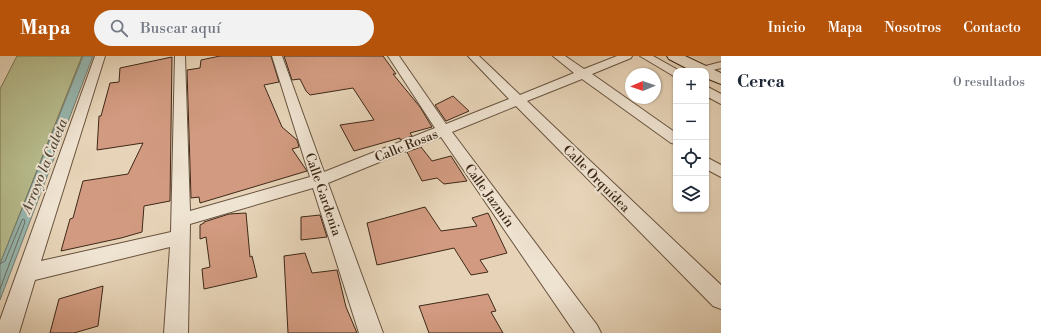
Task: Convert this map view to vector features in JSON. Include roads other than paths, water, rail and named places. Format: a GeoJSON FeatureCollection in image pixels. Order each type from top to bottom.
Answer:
{"type":"FeatureCollection","features":[{"type":"Feature","properties":{"kind":"street"},"geometry":{"type":"LineString","coordinates":[[7,333],[100,56]]}},
{"type":"Feature","properties":{"kind":"street"},"geometry":{"type":"LineString","coordinates":[[176,333],[181,228],[180,56]]}},
{"type":"Feature","properties":{"kind":"street","name":"Calle Gardenia"},"geometry":{"type":"LineString","coordinates":[[277,56],[371,333]]}},
{"type":"Feature","properties":{"kind":"street","name":"Calle Jazmín"},"geometry":{"type":"LineString","coordinates":[[393,56],[443,130],[589,333]]}},
{"type":"Feature","properties":{"kind":"street","name":"Calle Orquídea"},"geometry":{"type":"LineString","coordinates":[[473,56],[721,299]]}},
{"type":"Feature","properties":{"kind":"street"},"geometry":{"type":"LineString","coordinates":[[558,56],[673,138]]}},
{"type":"Feature","properties":{"kind":"street","name":"Calle Rosas"},"geometry":{"type":"LineString","coordinates":[[28,274],[181,228],[320,180],[627,56]]}},
{"type":"Feature","properties":{"kind":"street"},"geometry":{"type":"LineString","coordinates":[[645,56],[673,71]]}},
{"type":"Feature","properties":{"kind":"street"},"geometry":{"type":"LineString","coordinates":[[674,56],[698,68]]}},
{"type":"Feature","properties":{"kind":"street"},"geometry":{"type":"LineString","coordinates":[[709,69],[721,65]]}},
{"type":"Feature","properties":{"kind":"street"},"geometry":{"type":"LineString","coordinates":[[709,73],[721,79]]}},
{"type":"Feature","properties":{"kind":"street"},"geometry":{"type":"LineString","coordinates":[[709,92],[721,100]]}},
{"type":"Feature","properties":{"kind":"street"},"geometry":{"type":"LineString","coordinates":[[709,164],[721,172]]}},
{"type":"Feature","properties":{"kind":"water","name":"Arroyo la Caleta"},"geometry":{"type":"Polygon","coordinates":[[[83,56],[93,56],[0,300],[0,264],[83,56]]]}}]}
